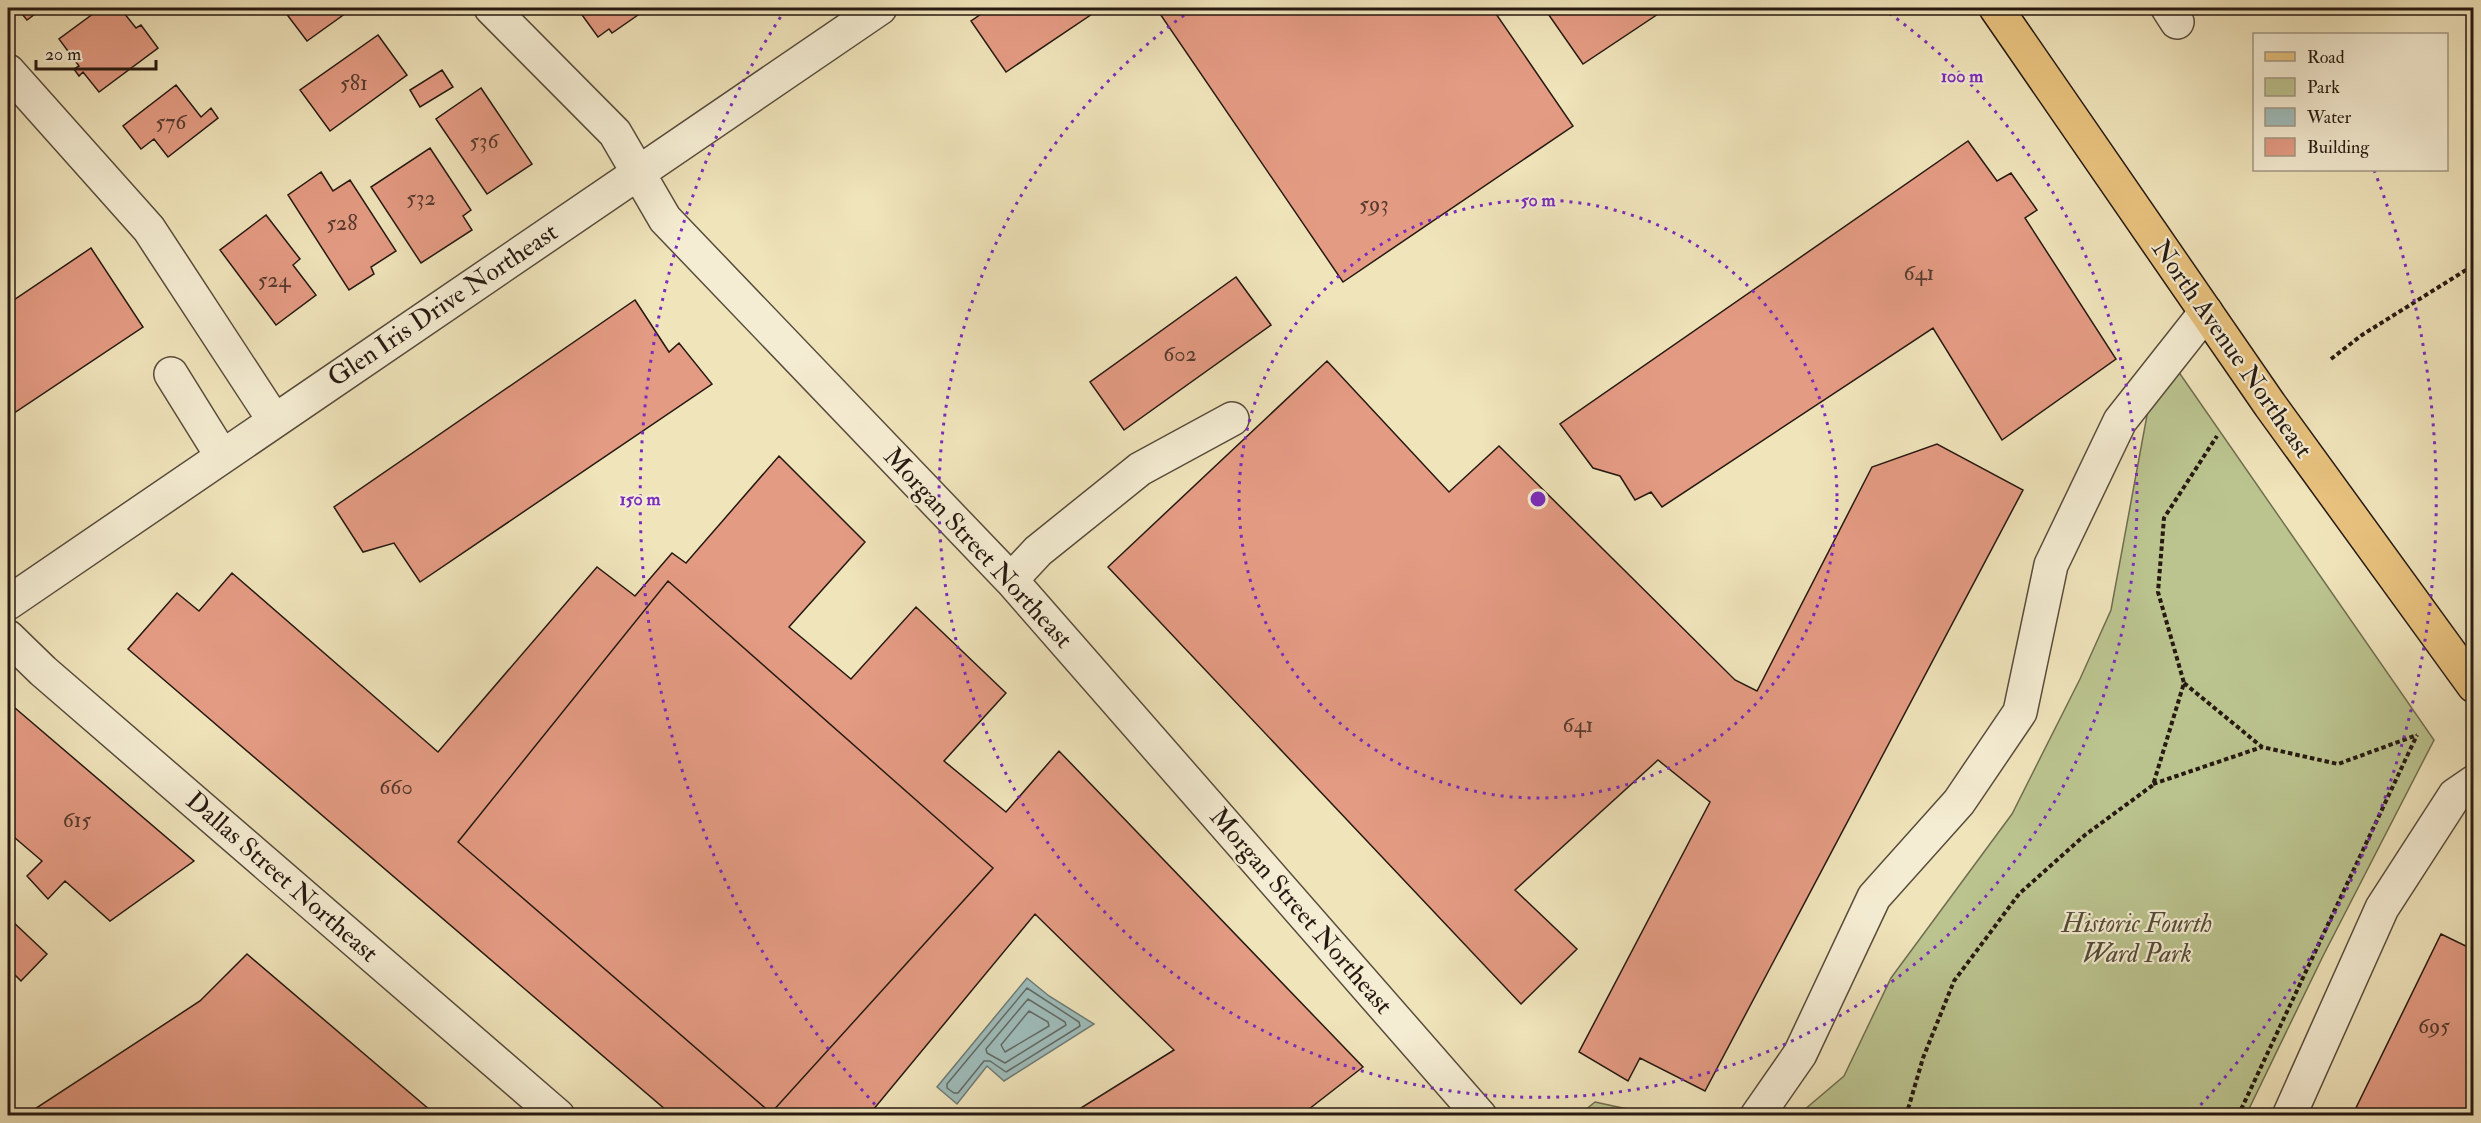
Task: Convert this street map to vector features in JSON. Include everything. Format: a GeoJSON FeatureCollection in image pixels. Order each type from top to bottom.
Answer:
{"type":"FeatureCollection","features":[{"type":"Feature","properties":{"kind":"main road","name":"North Avenue Northeast"},"geometry":{"type":"LineString","coordinates":[[1996,8],[2270,405],[2474,686]]}},
{"type":"Feature","properties":{"kind":"street","name":"Morgan Street Northeast"},"geometry":{"type":"LineString","coordinates":[[491,8],[615,133],[665,219],[1011,580],[1471,1105]]}},
{"type":"Feature","properties":{"kind":"street","name":"Glen Iris Drive Northeast"},"geometry":{"type":"LineString","coordinates":[[12,591],[222,456],[880,8]]}},
{"type":"Feature","properties":{"kind":"street"},"geometry":{"type":"LineString","coordinates":[[8,71],[149,229],[274,420]]}},
{"type":"Feature","properties":{"kind":"street"},"geometry":{"type":"LineString","coordinates":[[1757,1116],[1800,1054],[1874,897],[1959,802],[2020,712],[2051,565],[2120,421],[2206,312]]}},
{"type":"Feature","properties":{"kind":"street"},"geometry":{"type":"LineString","coordinates":[[171,374],[222,456]]}},
{"type":"Feature","properties":{"kind":"street"},"geometry":{"type":"LineString","coordinates":[[1011,580],[1038,551],[1140,469],[1232,419]]}},
{"type":"Feature","properties":{"kind":"street","name":"Dallas Street Northeast"},"geometry":{"type":"LineString","coordinates":[[8,638],[36,665],[558,1116]]}},
{"type":"Feature","properties":{"kind":"street"},"geometry":{"type":"LineString","coordinates":[[2289,1116],[2382,908],[2455,795],[2474,782]]}},
{"type":"Feature","properties":{"kind":"path"},"geometry":{"type":"LineString","coordinates":[[2331,358],[2362,335],[2474,265]]}},
{"type":"Feature","properties":{"kind":"path"},"geometry":{"type":"LineString","coordinates":[[2152,785],[2184,683],[2158,592],[2164,518],[2217,436]]}},
{"type":"Feature","properties":{"kind":"path"},"geometry":{"type":"LineString","coordinates":[[2184,683],[2262,747],[2338,764],[2417,735],[2238,1116]]}},
{"type":"Feature","properties":{"kind":"path"},"geometry":{"type":"LineString","coordinates":[[1905,1116],[1923,1058],[1954,981],[2019,894],[2085,835],[2152,785],[2262,747]]}},
{"type":"Feature","properties":{"kind":"green space","name":"Historic Fourth Ward Park"},"geometry":{"type":"Polygon","coordinates":[[[2160,345],[2434,740],[2323,956],[2246,1115],[1797,1116],[1844,1076],[1891,978],[2012,814],[2080,679],[2111,610],[2160,345]]]}},
{"type":"Feature","properties":{"kind":"green space"},"geometry":{"type":"Polygon","coordinates":[[[1595,1102],[1655,1115],[1579,1115],[1595,1102]]]}},
{"type":"Feature","properties":{"kind":"water"},"geometry":{"type":"Polygon","coordinates":[[[1027,978],[1049,996],[1094,1024],[1004,1081],[987,1066],[957,1104],[937,1087],[1027,978]]]}},
{"type":"Feature","properties":{"kind":"building"},"geometry":{"type":"Polygon","coordinates":[[[17,8],[43,8],[27,20],[17,8]]]}},
{"type":"Feature","properties":{"kind":"building"},"geometry":{"type":"Polygon","coordinates":[[[101,8],[120,8],[136,28],[141,25],[158,48],[99,92],[83,72],[79,76],[74,69],[79,66],[59,39],[101,8]]]}},
{"type":"Feature","properties":{"kind":"building"},"geometry":{"type":"Polygon","coordinates":[[[282,8],[353,8],[307,41],[282,8]]]}},
{"type":"Feature","properties":{"kind":"building"},"geometry":{"type":"Polygon","coordinates":[[[577,8],[648,8],[612,33],[609,29],[598,37],[577,8]]]}},
{"type":"Feature","properties":{"kind":"building"},"geometry":{"type":"Polygon","coordinates":[[[990,8],[1101,8],[1006,72],[971,21],[990,8]]]}},
{"type":"Feature","properties":{"kind":"building"},"geometry":{"type":"Polygon","coordinates":[[[1156,8],[1492,8],[1573,126],[1343,282],[1156,8]]]}},
{"type":"Feature","properties":{"kind":"building"},"geometry":{"type":"Polygon","coordinates":[[[1544,8],[1667,8],[1583,64],[1544,8]]]}},
{"type":"Feature","properties":{"kind":"building"},"geometry":{"type":"Polygon","coordinates":[[[378,35],[407,75],[330,131],[300,90],[378,35]]]}},
{"type":"Feature","properties":{"kind":"building"},"geometry":{"type":"Polygon","coordinates":[[[442,70],[453,87],[420,107],[410,90],[442,70]]]}},
{"type":"Feature","properties":{"kind":"building"},"geometry":{"type":"Polygon","coordinates":[[[176,85],[201,117],[211,108],[218,118],[168,157],[154,139],[141,149],[123,126],[176,85]]]}},
{"type":"Feature","properties":{"kind":"building"},"geometry":{"type":"Polygon","coordinates":[[[481,88],[532,164],[487,194],[436,119],[481,88]]]}},
{"type":"Feature","properties":{"kind":"building"},"geometry":{"type":"Polygon","coordinates":[[[1968,141],[1997,181],[2011,173],[2037,210],[2025,218],[2116,359],[2002,440],[1933,328],[1662,507],[1651,492],[1635,500],[1620,476],[1593,468],[1560,424],[1968,141]]]}},
{"type":"Feature","properties":{"kind":"building"},"geometry":{"type":"Polygon","coordinates":[[[430,148],[471,210],[463,216],[472,230],[421,263],[371,187],[430,148]]]}},
{"type":"Feature","properties":{"kind":"building"},"geometry":{"type":"Polygon","coordinates":[[[321,172],[333,191],[350,180],[396,251],[371,267],[374,274],[349,290],[288,195],[321,172]]]}},
{"type":"Feature","properties":{"kind":"building"},"geometry":{"type":"Polygon","coordinates":[[[266,215],[300,259],[293,265],[316,295],[276,325],[220,250],[266,215]]]}},
{"type":"Feature","properties":{"kind":"building"},"geometry":{"type":"Polygon","coordinates":[[[91,248],[143,327],[8,417],[8,304],[91,248]]]}},
{"type":"Feature","properties":{"kind":"building"},"geometry":{"type":"Polygon","coordinates":[[[1236,277],[1271,325],[1124,430],[1090,382],[1236,277]]]}},
{"type":"Feature","properties":{"kind":"building"},"geometry":{"type":"Polygon","coordinates":[[[635,300],[669,352],[679,343],[712,384],[420,582],[394,543],[363,552],[334,507],[635,300]]]}},
{"type":"Feature","properties":{"kind":"building"},"geometry":{"type":"Polygon","coordinates":[[[1327,361],[1449,492],[1499,446],[1735,680],[1757,691],[1872,467],[1937,444],[2023,490],[1705,1091],[1640,1058],[1628,1081],[1579,1052],[1710,802],[1658,760],[1515,890],[1577,949],[1521,1004],[1108,567],[1327,361]]]}},
{"type":"Feature","properties":{"kind":"building"},"geometry":{"type":"Polygon","coordinates":[[[779,456],[865,542],[789,627],[851,679],[916,607],[1006,693],[944,761],[1006,812],[1059,751],[1363,1067],[1300,1116],[1068,1116],[1174,1050],[1035,914],[868,1116],[673,1116],[128,649],[177,593],[199,611],[232,573],[438,752],[597,567],[635,596],[672,553],[686,563],[779,456]],[[668,581],[458,842],[771,1113],[993,868],[668,581]]]}},
{"type":"Feature","properties":{"kind":"building"},"geometry":{"type":"Polygon","coordinates":[[[668,581],[993,868],[771,1113],[458,842],[668,581]]]}},
{"type":"Feature","properties":{"kind":"building"},"geometry":{"type":"Polygon","coordinates":[[[8,702],[194,861],[110,921],[65,881],[48,899],[27,876],[42,861],[8,832],[8,809],[11,802],[8,798],[8,702]]]}},
{"type":"Feature","properties":{"kind":"building"},"geometry":{"type":"Polygon","coordinates":[[[11,920],[47,954],[21,981],[8,968],[8,924],[11,920]]]}},
{"type":"Feature","properties":{"kind":"building"},"geometry":{"type":"Polygon","coordinates":[[[2441,934],[2474,950],[2474,1103],[2467,1116],[2352,1116],[2441,934]]]}},
{"type":"Feature","properties":{"kind":"building"},"geometry":{"type":"Polygon","coordinates":[[[247,954],[437,1116],[24,1116],[200,1001],[247,954]]]}}]}
